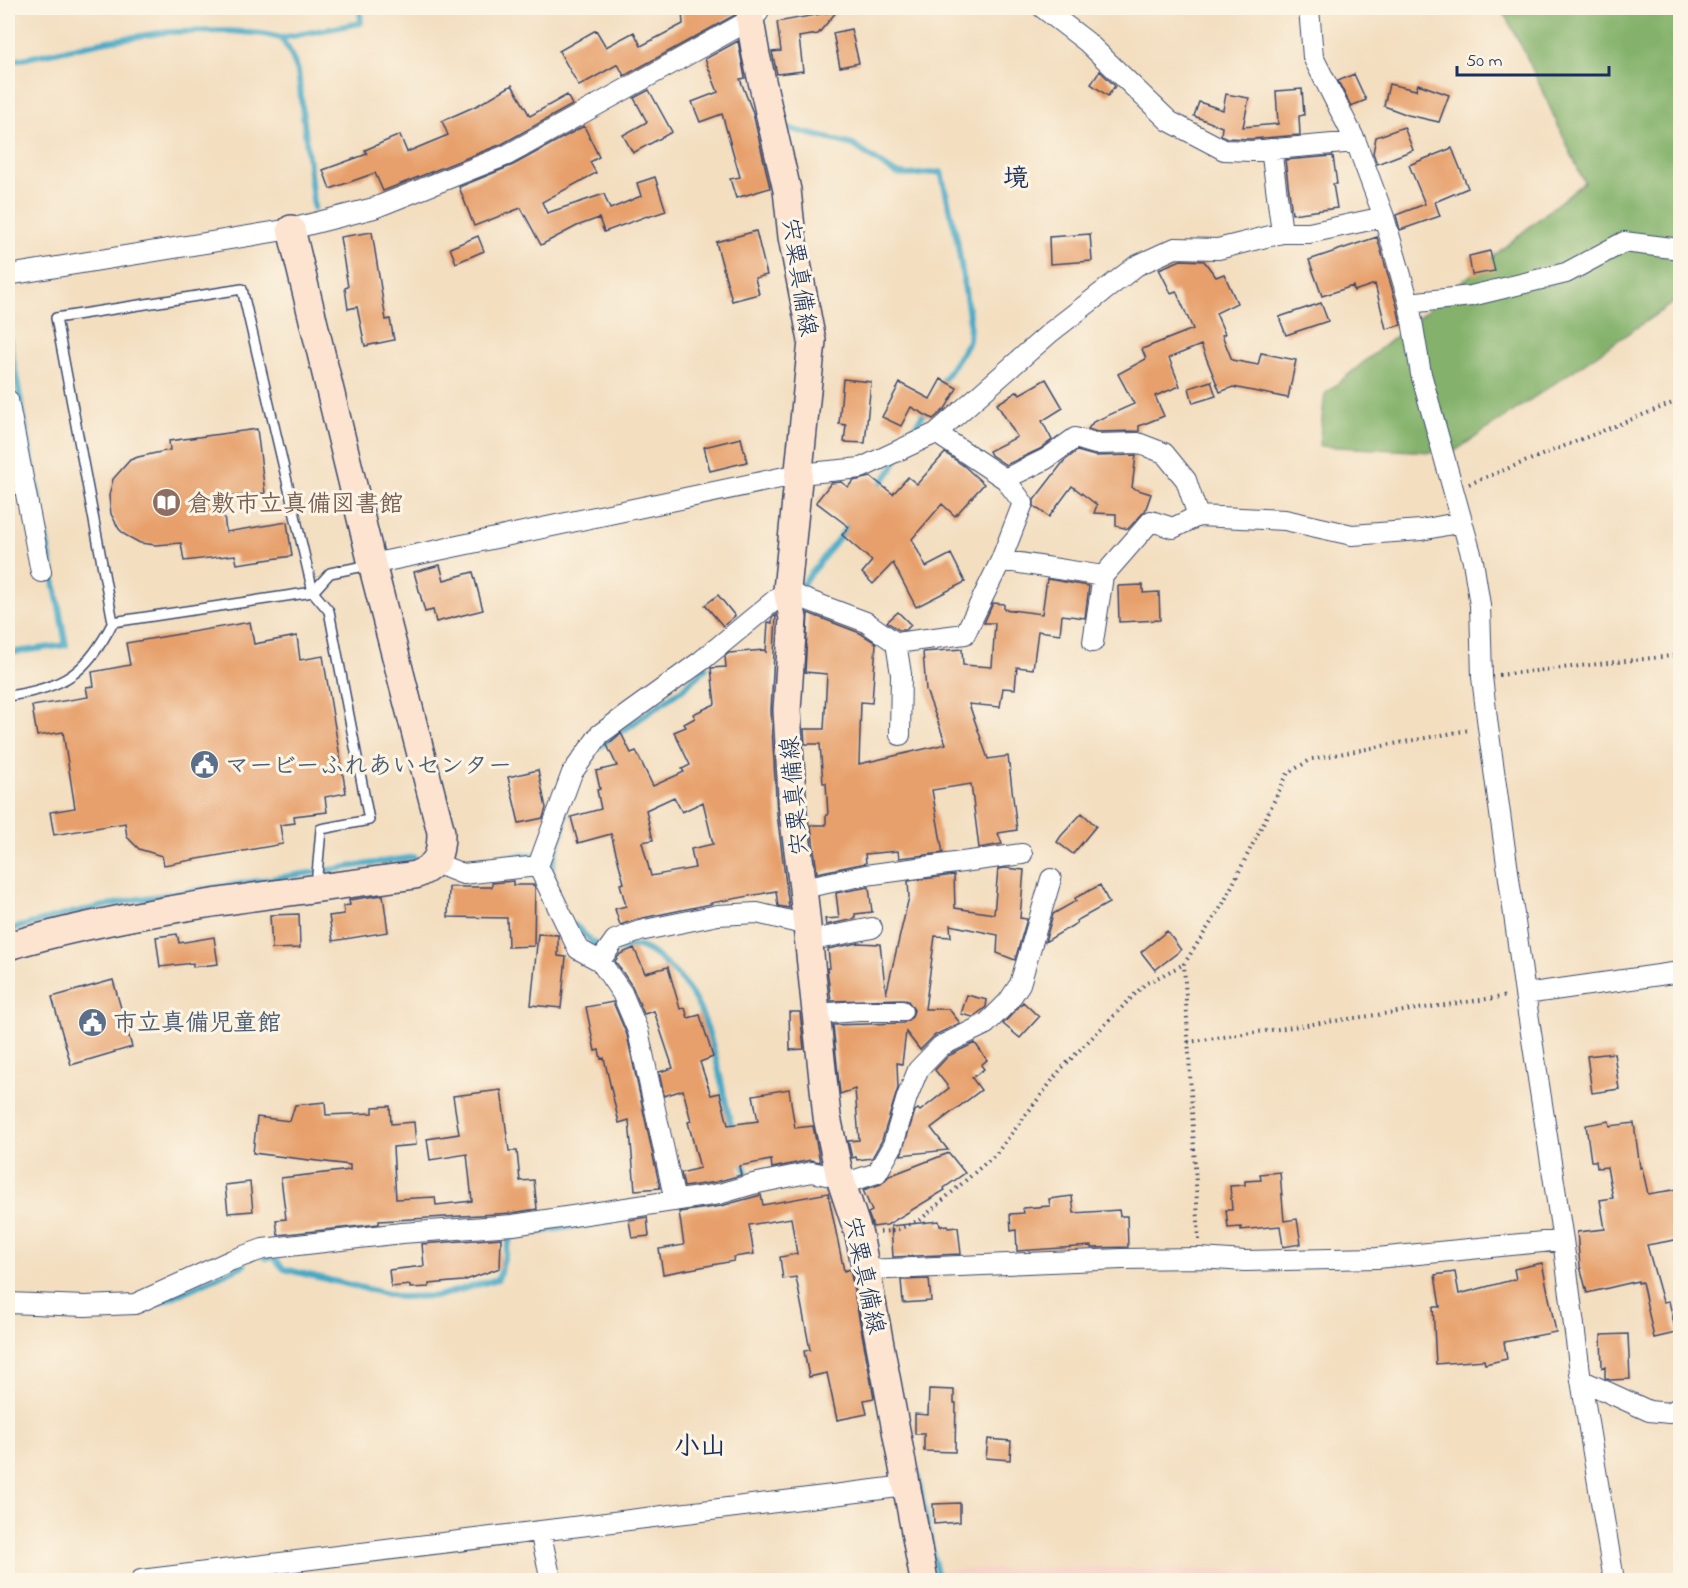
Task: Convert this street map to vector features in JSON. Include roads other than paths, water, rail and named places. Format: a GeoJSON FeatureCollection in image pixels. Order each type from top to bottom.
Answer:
{"type":"FeatureCollection","features":[{"type":"Feature","properties":{"kind":"main road","name":"宍粟真備線"},"geometry":{"type":"LineString","coordinates":[[755,12],[756,55],[787,190],[792,237],[812,341],[787,590],[793,618],[787,710],[793,813],[827,1117],[841,1181],[859,1235],[924,1581]]}},
{"type":"Feature","properties":{"kind":"main road"},"geometry":{"type":"LineString","coordinates":[[8,946],[51,933],[316,877],[415,875],[427,870],[435,863],[441,850],[441,832],[372,564],[291,229]]}},
{"type":"Feature","properties":{"kind":"street"},"geometry":{"type":"LineString","coordinates":[[1044,8],[1087,42],[1169,121],[1224,150],[1251,151],[1356,142]]}},
{"type":"Feature","properties":{"kind":"street"},"geometry":{"type":"LineString","coordinates":[[1310,8],[1312,57],[1356,142],[1384,217],[1409,303],[1421,374],[1473,561],[1479,605],[1482,677],[1488,727],[1525,994],[1563,1240],[1581,1380],[1614,1581]]}},
{"type":"Feature","properties":{"kind":"street"},"geometry":{"type":"LineString","coordinates":[[8,275],[291,229],[374,208],[507,155],[755,12]]}},
{"type":"Feature","properties":{"kind":"street"},"geometry":{"type":"LineString","coordinates":[[1271,149],[1282,233]]}},
{"type":"Feature","properties":{"kind":"street"},"geometry":{"type":"LineString","coordinates":[[372,564],[799,474],[861,468],[936,433],[1033,347],[1136,266],[1175,248],[1218,249],[1282,233],[1309,233],[1384,217]]}},
{"type":"Feature","properties":{"kind":"street"},"geometry":{"type":"LineString","coordinates":[[1409,303],[1471,296],[1566,273],[1624,242],[1680,249]]}},
{"type":"Feature","properties":{"kind":"street"},"geometry":{"type":"LineString","coordinates":[[8,400],[12,451],[41,572]]}},
{"type":"Feature","properties":{"kind":"street"},"geometry":{"type":"LineString","coordinates":[[896,644],[965,634],[1001,560],[1023,503],[1005,479],[936,433]]}},
{"type":"Feature","properties":{"kind":"street"},"geometry":{"type":"LineString","coordinates":[[1005,479],[1046,459],[1075,438],[1095,444],[1138,444],[1164,453],[1186,480],[1198,516]]}},
{"type":"Feature","properties":{"kind":"street"},"geometry":{"type":"LineString","coordinates":[[1093,642],[1103,576],[1151,521],[1173,528],[1198,516],[1285,519],[1352,535],[1422,530],[1462,522]]}},
{"type":"Feature","properties":{"kind":"street"},"geometry":{"type":"LineString","coordinates":[[1001,560],[1103,576]]}},
{"type":"Feature","properties":{"kind":"street"},"geometry":{"type":"LineString","coordinates":[[675,1202],[638,1031],[622,993],[600,961],[578,950],[538,866],[572,773],[600,734],[701,661],[787,590],[866,622],[896,644],[901,674],[900,735]]}},
{"type":"Feature","properties":{"kind":"street"},"geometry":{"type":"LineString","coordinates":[[803,888],[866,875],[1022,854]]}},
{"type":"Feature","properties":{"kind":"street"},"geometry":{"type":"LineString","coordinates":[[435,863],[462,874],[538,866]]}},
{"type":"Feature","properties":{"kind":"street"},"geometry":{"type":"LineString","coordinates":[[8,1303],[95,1306],[135,1304],[232,1260],[263,1250],[402,1233],[513,1225],[675,1202],[812,1172],[841,1181],[877,1173],[893,1145],[918,1070],[941,1046],[986,1024],[1008,1002],[1020,984],[1051,879]]}},
{"type":"Feature","properties":{"kind":"street"},"geometry":{"type":"LineString","coordinates":[[600,961],[615,939],[640,931],[718,915],[757,913],[808,933],[872,928]]}},
{"type":"Feature","properties":{"kind":"street"},"geometry":{"type":"LineString","coordinates":[[1525,994],[1680,972]]}},
{"type":"Feature","properties":{"kind":"street"},"geometry":{"type":"LineString","coordinates":[[816,1014],[902,1011]]}},
{"type":"Feature","properties":{"kind":"street"},"geometry":{"type":"LineString","coordinates":[[866,1270],[1122,1259],[1200,1258],[1245,1261],[1377,1258],[1563,1240]]}},
{"type":"Feature","properties":{"kind":"street"},"geometry":{"type":"LineString","coordinates":[[1581,1380],[1649,1411],[1662,1413],[1680,1407]]}},
{"type":"Feature","properties":{"kind":"street"},"geometry":{"type":"LineString","coordinates":[[141,1581],[906,1486]]}},
{"type":"Feature","properties":{"kind":"street"},"geometry":{"type":"LineString","coordinates":[[540,1531],[551,1581]]}},
{"type":"Feature","properties":{"kind":"lane"},"geometry":{"type":"LineString","coordinates":[[8,696],[39,691],[67,679],[89,661],[113,622],[56,318],[242,289],[313,592],[329,611],[369,820],[321,829],[316,877]]}},
{"type":"Feature","properties":{"kind":"lane"},"geometry":{"type":"LineString","coordinates":[[113,622],[313,592],[330,573],[372,564]]}},
{"type":"Feature","properties":{"kind":"waterway"},"geometry":{"type":"LineString","coordinates":[[281,38],[361,23],[360,8]]}},
{"type":"Feature","properties":{"kind":"waterway"},"geometry":{"type":"LineString","coordinates":[[8,62],[107,41],[166,32],[230,31],[281,38],[298,71],[314,208]]}},
{"type":"Feature","properties":{"kind":"waterway"},"geometry":{"type":"LineString","coordinates":[[779,126],[853,145],[895,173],[908,175],[941,172],[957,239],[970,322],[969,341],[940,385]]}},
{"type":"Feature","properties":{"kind":"waterway"},"geometry":{"type":"LineString","coordinates":[[8,332],[66,645],[8,653]]}},
{"type":"Feature","properties":{"kind":"waterway"},"geometry":{"type":"LineString","coordinates":[[906,442],[927,407]]}},
{"type":"Feature","properties":{"kind":"waterway"},"geometry":{"type":"LineString","coordinates":[[876,490],[892,469],[898,456]]}},
{"type":"Feature","properties":{"kind":"waterway"},"geometry":{"type":"LineString","coordinates":[[796,591],[851,522]]}},
{"type":"Feature","properties":{"kind":"waterway"},"geometry":{"type":"LineString","coordinates":[[601,746],[684,688],[706,668]]}},
{"type":"Feature","properties":{"kind":"waterway"},"geometry":{"type":"LineString","coordinates":[[554,878],[551,871],[566,815]]}},
{"type":"Feature","properties":{"kind":"waterway"},"geometry":{"type":"LineString","coordinates":[[461,862],[533,854]]}},
{"type":"Feature","properties":{"kind":"waterway"},"geometry":{"type":"LineString","coordinates":[[8,930],[133,900],[414,857]]}},
{"type":"Feature","properties":{"kind":"waterway"},"geometry":{"type":"LineString","coordinates":[[575,925],[593,943],[605,947]]}},
{"type":"Feature","properties":{"kind":"waterway"},"geometry":{"type":"LineString","coordinates":[[615,950],[634,946],[648,950],[681,979],[694,998],[711,1041],[733,1131]]}},
{"type":"Feature","properties":{"kind":"waterway"},"geometry":{"type":"LineString","coordinates":[[742,1158],[746,1172]]}},
{"type":"Feature","properties":{"kind":"waterway"},"geometry":{"type":"LineString","coordinates":[[265,1258],[272,1257],[284,1269],[400,1297],[438,1296],[498,1279],[511,1236],[616,1220]]}},
{"type":"Feature","properties":{"kind":"waterway"},"geometry":{"type":"LineString","coordinates":[[85,1315],[137,1313],[244,1265]]}},
{"type":"Feature","properties":{"kind":"waterway"},"geometry":{"type":"LineString","coordinates":[[8,1313],[60,1315]]}},
{"type":"Feature","properties":{"kind":"waterway"},"geometry":{"type":"LineString","coordinates":[[917,1472],[938,1580]]}},
{"type":"Feature","properties":{"kind":"place","name":"倉敷市立真備図書館"},"geometry":{"type":"Point","coordinates":[166,503]}},
{"type":"Feature","properties":{"kind":"place","name":"マービーふれあいセンター"},"geometry":{"type":"Point","coordinates":[204,765]}},
{"type":"Feature","properties":{"kind":"place","name":"市立真備児童館"},"geometry":{"type":"Point","coordinates":[92,1022]}},
{"type":"Feature","properties":{"kind":"district","name":"境"},"geometry":{"type":"Point","coordinates":[1016,177]}},
{"type":"Feature","properties":{"kind":"district","name":"小山"},"geometry":{"type":"Point","coordinates":[700,1445]}}]}
